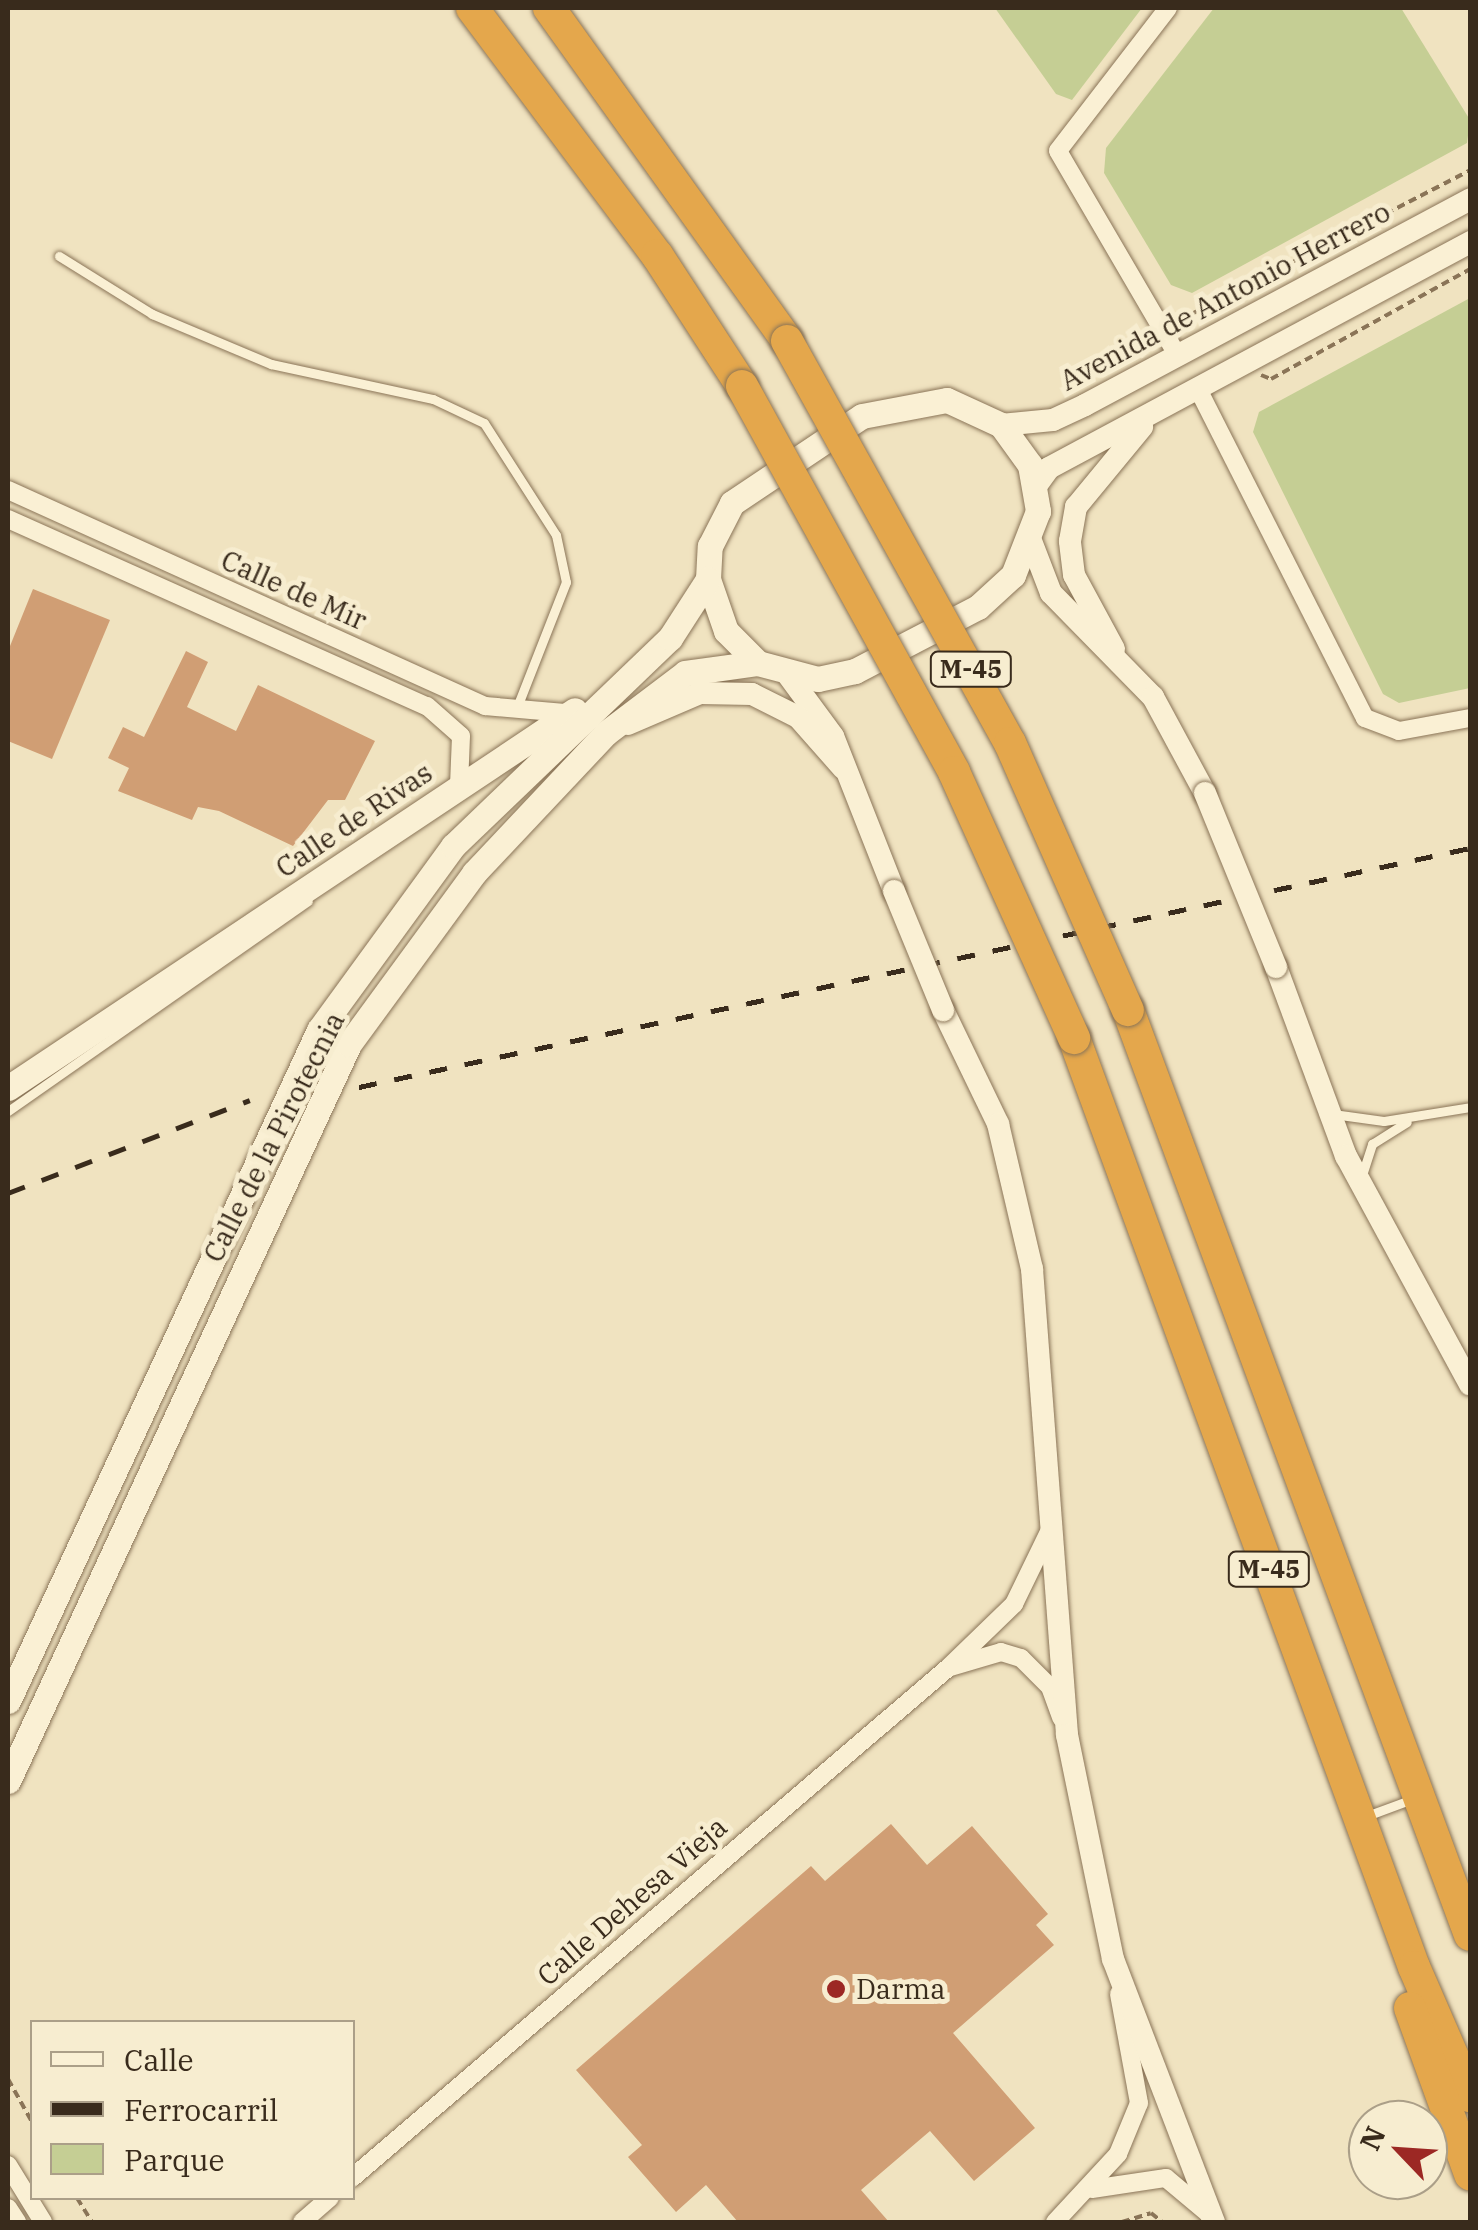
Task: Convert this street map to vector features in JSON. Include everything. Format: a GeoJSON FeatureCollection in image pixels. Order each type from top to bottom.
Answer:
{"type":"FeatureCollection","features":[{"type":"Feature","properties":{"kind":"highway","name":"M-45"},"geometry":{"type":"LineString","coordinates":[[472,8],[657,255],[742,386],[954,772],[1074,1038],[1360,1818],[1470,2096]]}},
{"type":"Feature","properties":{"kind":"highway","name":"M-45"},"geometry":{"type":"LineString","coordinates":[[549,8],[787,341],[1010,742],[1128,1010],[1346,1582],[1418,1797],[1470,1935]]}},
{"type":"Feature","properties":{"kind":"highway"},"geometry":{"type":"LineString","coordinates":[[1346,1582],[1470,1872]]}},
{"type":"Feature","properties":{"kind":"highway"},"geometry":{"type":"LineString","coordinates":[[1281,1603],[1470,2174]]}},
{"type":"Feature","properties":{"kind":"main road"},"geometry":{"type":"LineString","coordinates":[[947,400],[1001,424],[1036,486],[1031,540],[978,607],[923,640],[855,671],[788,675],[758,663],[726,631],[708,579],[710,546],[732,503],[862,416],[947,400]]}},
{"type":"Feature","properties":{"kind":"main road","name":"Calle de Rivas"},"geometry":{"type":"LineString","coordinates":[[8,1088],[350,862],[565,713],[594,705],[670,638],[708,579]]}},
{"type":"Feature","properties":{"kind":"main road","name":"Calle de la Pirotecnia"},"geometry":{"type":"LineString","coordinates":[[8,1781],[349,1044],[474,873],[606,733],[685,673],[758,663]]}},
{"type":"Feature","properties":{"kind":"main road","name":"Calle de la Pirotecnia"},"geometry":{"type":"LineString","coordinates":[[8,1701],[319,1030],[453,846],[594,705]]}},
{"type":"Feature","properties":{"kind":"street"},"geometry":{"type":"LineString","coordinates":[[1168,8],[1058,152],[1178,356]]}},
{"type":"Feature","properties":{"kind":"street","name":"Avenida de Antonio Herrero"},"geometry":{"type":"LineString","coordinates":[[1001,424],[1053,420],[1470,199]]}},
{"type":"Feature","properties":{"kind":"street"},"geometry":{"type":"LineString","coordinates":[[1036,486],[1049,468],[1470,242]]}},
{"type":"Feature","properties":{"kind":"street"},"geometry":{"type":"LineString","coordinates":[[1198,389],[1365,718],[1399,731],[1470,718]]}},
{"type":"Feature","properties":{"kind":"street"},"geometry":{"type":"LineString","coordinates":[[1118,657],[1074,575],[1076,507],[1159,410]]}},
{"type":"Feature","properties":{"kind":"street","name":"Calle de Mir"},"geometry":{"type":"LineString","coordinates":[[8,490],[513,714],[565,713]]}},
{"type":"Feature","properties":{"kind":"street","name":"Calle de Mir"},"geometry":{"type":"LineString","coordinates":[[8,519],[427,706],[461,736],[458,786]]}},
{"type":"Feature","properties":{"kind":"street"},"geometry":{"type":"LineString","coordinates":[[1031,540],[1051,593],[1118,657],[1153,697],[1205,793],[1276,967],[1330,1114],[1361,1182],[1470,1384]]}},
{"type":"Feature","properties":{"kind":"street"},"geometry":{"type":"LineString","coordinates":[[788,675],[833,736],[943,1010],[998,1124],[1032,1269],[1055,1517],[1068,1735],[1138,2103],[1118,2154],[1054,2222]]}},
{"type":"Feature","properties":{"kind":"street"},"geometry":{"type":"LineString","coordinates":[[606,733],[688,696],[752,694],[798,718],[843,768]]}},
{"type":"Feature","properties":{"kind":"street","name":"Calle Dehesa Vieja"},"geometry":{"type":"LineString","coordinates":[[355,2175],[949,1667],[1014,1604],[1055,1517]]}},
{"type":"Feature","properties":{"kind":"street","name":"Calle Dehesa Vieja"},"geometry":{"type":"LineString","coordinates":[[949,1667],[990,1653],[1021,1658],[1050,1687],[1068,1735]]}},
{"type":"Feature","properties":{"kind":"street"},"geometry":{"type":"LineString","coordinates":[[1113,1959],[1213,2220]]}},
{"type":"Feature","properties":{"kind":"street"},"geometry":{"type":"LineString","coordinates":[[8,2165],[42,2222]]}},
{"type":"Feature","properties":{"kind":"street"},"geometry":{"type":"LineString","coordinates":[[1087,2190],[1121,2178],[1166,2178],[1213,2220]]}},
{"type":"Feature","properties":{"kind":"street"},"geometry":{"type":"LineString","coordinates":[[302,2222],[328,2200]]}},
{"type":"Feature","properties":{"kind":"street"},"geometry":{"type":"LineString","coordinates":[[8,2208],[17,2222]]}},
{"type":"Feature","properties":{"kind":"lane"},"geometry":{"type":"LineString","coordinates":[[59,256],[152,314],[270,364],[433,400],[484,423],[556,534],[566,582],[513,714]]}},
{"type":"Feature","properties":{"kind":"lane"},"geometry":{"type":"LineString","coordinates":[[8,1111],[286,922],[350,862]]}},
{"type":"Feature","properties":{"kind":"lane"},"geometry":{"type":"LineString","coordinates":[[1330,1114],[1413,1120],[1470,1107]]}},
{"type":"Feature","properties":{"kind":"lane"},"geometry":{"type":"LineString","coordinates":[[1361,1182],[1372,1144],[1413,1120]]}},
{"type":"Feature","properties":{"kind":"lane"},"geometry":{"type":"LineString","coordinates":[[1360,1818],[1418,1797]]}},
{"type":"Feature","properties":{"kind":"path"},"geometry":{"type":"LineString","coordinates":[[1160,324],[1198,318],[1470,170]]}},
{"type":"Feature","properties":{"kind":"path"},"geometry":{"type":"LineString","coordinates":[[1252,360],[1270,379],[1470,268]]}},
{"type":"Feature","properties":{"kind":"path"},"geometry":{"type":"LineString","coordinates":[[8,2079],[30,2118]]}},
{"type":"Feature","properties":{"kind":"path"},"geometry":{"type":"LineString","coordinates":[[78,2200],[92,2222]]}},
{"type":"Feature","properties":{"kind":"path"},"geometry":{"type":"LineString","coordinates":[[1122,2222],[1151,2212],[1162,2222]]}},
{"type":"Feature","properties":{"kind":"green space"},"geometry":{"type":"Polygon","coordinates":[[[995,8],[1142,8],[1072,100],[1056,94],[995,8]]]}},
{"type":"Feature","properties":{"kind":"green space"},"geometry":{"type":"Polygon","coordinates":[[[1214,8],[1401,8],[1470,120],[1467,143],[1192,293],[1171,285],[1104,173],[1106,148],[1214,8]]]}},
{"type":"Feature","properties":{"kind":"green space"},"geometry":{"type":"Polygon","coordinates":[[[1470,298],[1470,688],[1399,703],[1383,694],[1253,432],[1259,412],[1470,298]]]}},
{"type":"Feature","properties":{"kind":"building"},"geometry":{"type":"Polygon","coordinates":[[[33,589],[110,620],[52,759],[8,741],[8,651],[33,589]]]}},
{"type":"Feature","properties":{"kind":"building"},"geometry":{"type":"Polygon","coordinates":[[[186,651],[208,662],[187,707],[236,731],[258,685],[375,741],[345,800],[328,800],[293,846],[219,811],[198,807],[192,820],[118,791],[129,768],[108,758],[123,727],[144,737],[186,651]]]}},
{"type":"Feature","properties":{"kind":"building","name":"Darma"},"geometry":{"type":"Polygon","coordinates":[[[891,1824],[927,1865],[972,1826],[1048,1914],[1036,1925],[1054,1945],[953,2033],[1035,2128],[974,2181],[930,2131],[861,2190],[889,2222],[738,2222],[706,2185],[676,2212],[628,2157],[642,2145],[576,2070],[811,1866],[825,1881],[891,1824]]]}},
{"type":"Feature","properties":{"kind":"railway"},"geometry":{"type":"LineString","coordinates":[[359,1087],[1470,848]]}},
{"type":"Feature","properties":{"kind":"railway"},"geometry":{"type":"LineString","coordinates":[[8,1193],[250,1100]]}},
{"type":"Feature","properties":{"kind":"place","name":"Darma"},"geometry":{"type":"Point","coordinates":[836,1989]}}]}
